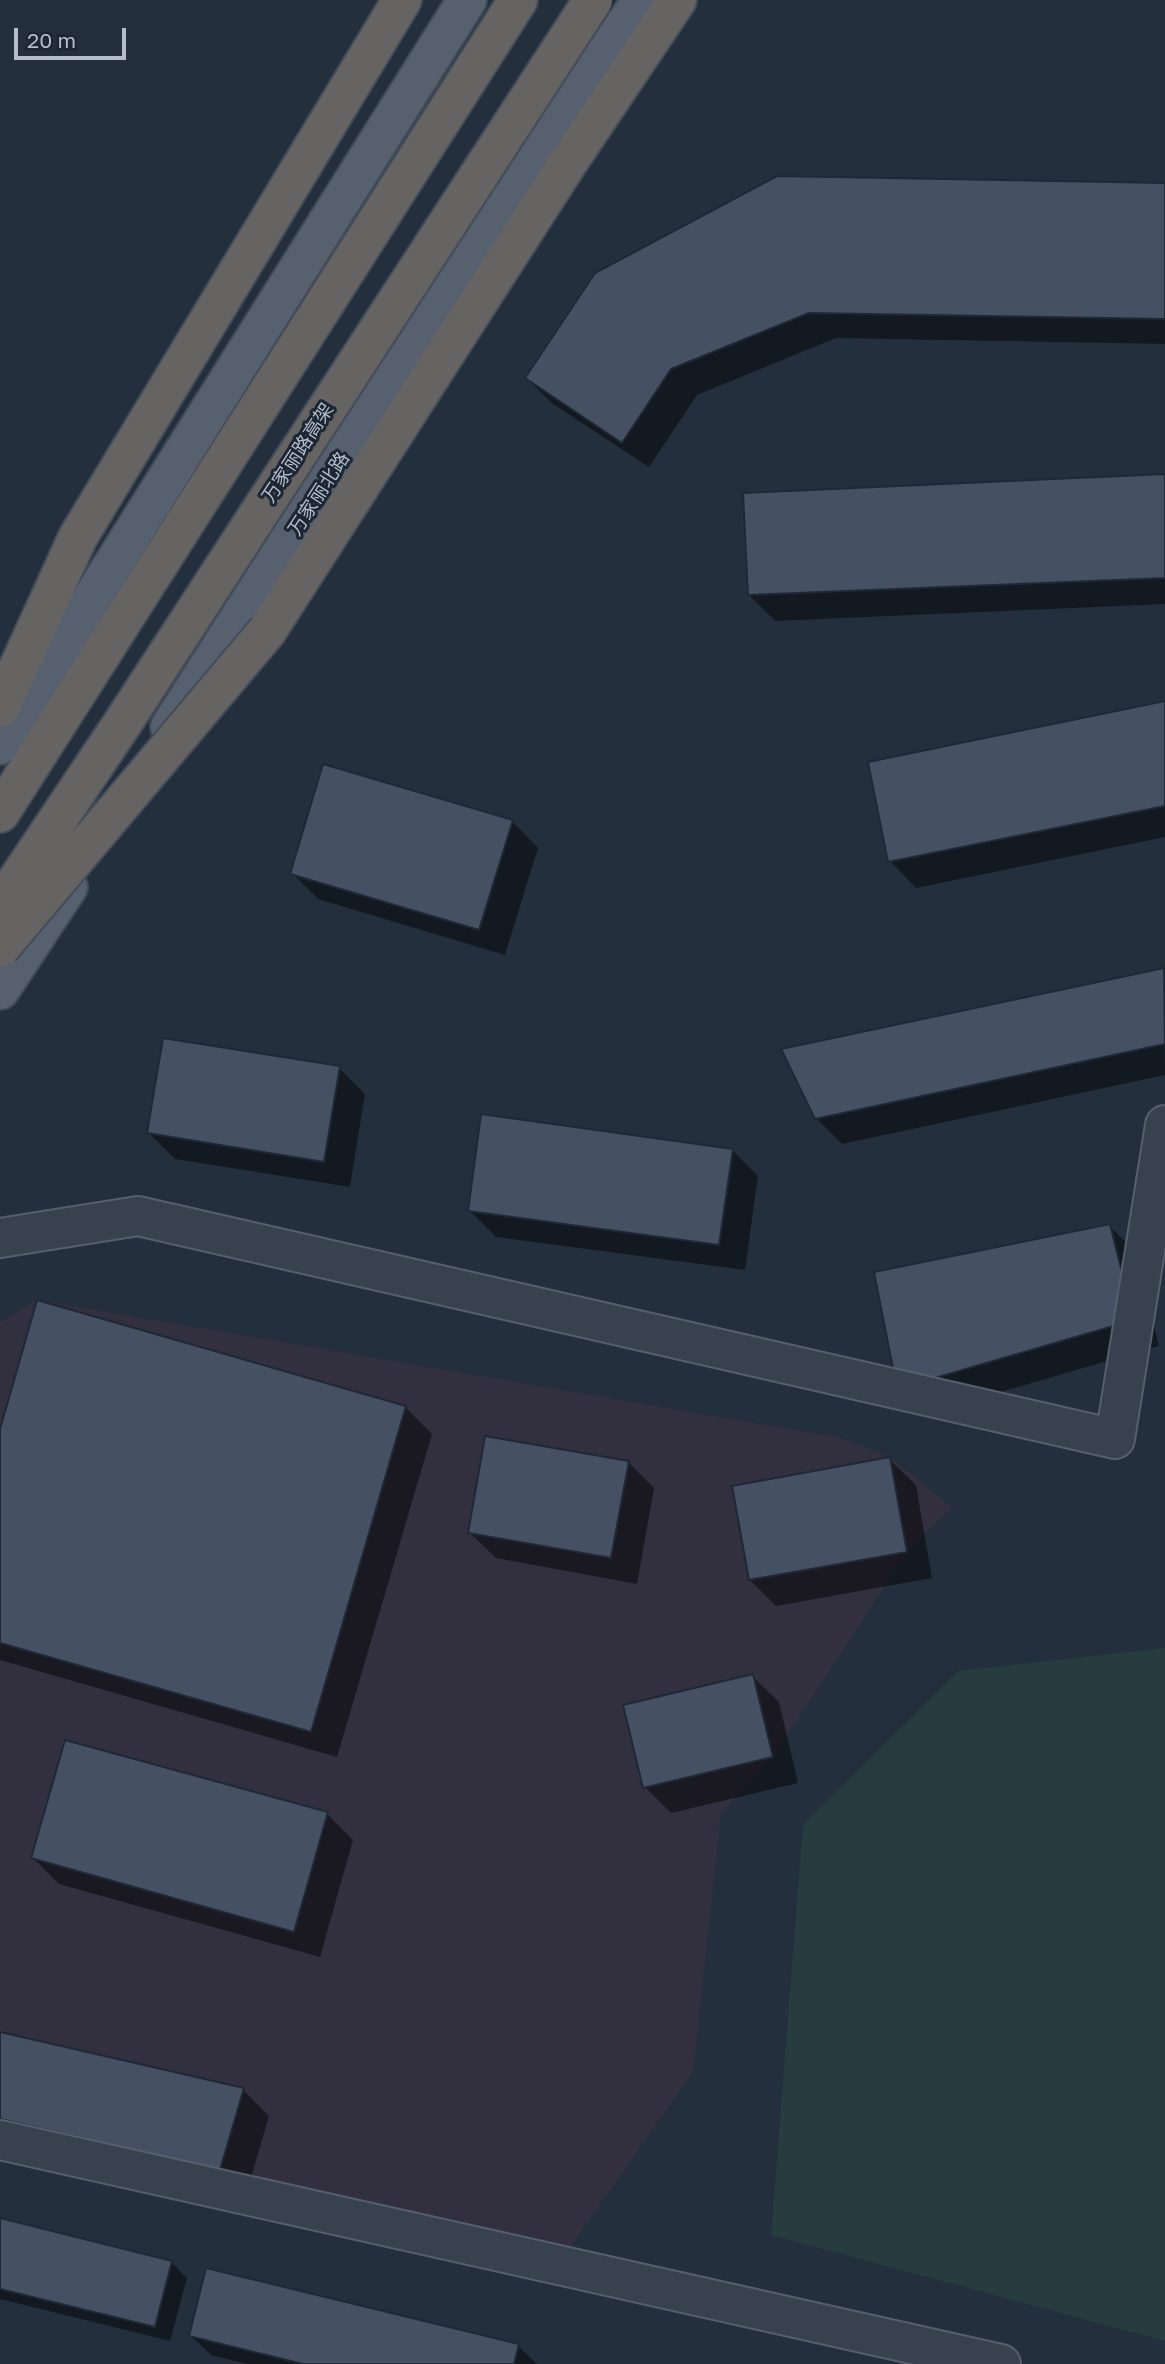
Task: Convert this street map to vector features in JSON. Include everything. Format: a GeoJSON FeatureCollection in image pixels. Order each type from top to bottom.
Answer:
{"type":"FeatureCollection","features":[{"type":"Feature","properties":{"kind":"highway"},"geometry":{"type":"LineString","coordinates":[[0,708],[78,537],[402,0]]}},
{"type":"Feature","properties":{"kind":"highway"},"geometry":{"type":"LineString","coordinates":[[0,813],[518,0]]}},
{"type":"Feature","properties":{"kind":"highway","name":"万家丽路高架"},"geometry":{"type":"LineString","coordinates":[[0,905],[124,721],[593,0]]}},
{"type":"Feature","properties":{"kind":"highway"},"geometry":{"type":"LineString","coordinates":[[0,948],[267,631],[567,164],[677,0]]}},
{"type":"Feature","properties":{"kind":"main road"},"geometry":{"type":"LineString","coordinates":[[0,745],[467,0]]}},
{"type":"Feature","properties":{"kind":"main road","name":"万家丽北路"},"geometry":{"type":"LineString","coordinates":[[0,990],[512,190],[642,0]]}},
{"type":"Feature","properties":{"kind":"street"},"geometry":{"type":"LineString","coordinates":[[0,1238],[138,1216],[1115,1439],[1165,1125]]}},
{"type":"Feature","properties":{"kind":"street"},"geometry":{"type":"LineString","coordinates":[[0,2140],[1001,2364]]}},
{"type":"Feature","properties":{"kind":"shaded area"},"geometry":{"type":"Polygon","coordinates":[[[37,1300],[841,1438],[890,1457],[952,1507],[907,1552],[773,1757],[721,1813],[693,2072],[558,2264],[0,2127],[0,1322],[37,1300]]]}},
{"type":"Feature","properties":{"kind":"green space"},"geometry":{"type":"Polygon","coordinates":[[[1165,1648],[1165,2341],[771,2235],[803,1825],[958,1671],[1165,1648]]]}},
{"type":"Feature","properties":{"kind":"building"},"geometry":{"type":"Polygon","coordinates":[[[777,176],[1165,183],[1165,319],[809,313],[671,369],[622,443],[525,378],[595,273],[777,176]]]}},
{"type":"Feature","properties":{"kind":"building"},"geometry":{"type":"Polygon","coordinates":[[[1165,474],[1165,578],[748,595],[743,493],[1165,474]]]}},
{"type":"Feature","properties":{"kind":"building"},"geometry":{"type":"Polygon","coordinates":[[[1165,701],[1165,806],[888,862],[868,762],[1165,701]]]}},
{"type":"Feature","properties":{"kind":"building"},"geometry":{"type":"Polygon","coordinates":[[[323,764],[513,820],[479,930],[290,874],[323,764]]]}},
{"type":"Feature","properties":{"kind":"building"},"geometry":{"type":"Polygon","coordinates":[[[1164,968],[1165,1044],[815,1119],[781,1049],[1164,968]]]}},
{"type":"Feature","properties":{"kind":"building"},"geometry":{"type":"Polygon","coordinates":[[[163,1038],[340,1066],[324,1162],[147,1133],[163,1038]]]}},
{"type":"Feature","properties":{"kind":"building"},"geometry":{"type":"Polygon","coordinates":[[[481,1114],[733,1149],[719,1245],[468,1211],[481,1114]]]}},
{"type":"Feature","properties":{"kind":"building"},"geometry":{"type":"Polygon","coordinates":[[[1110,1224],[1134,1320],[897,1389],[874,1272],[1110,1224]]]}},
{"type":"Feature","properties":{"kind":"building"},"geometry":{"type":"Polygon","coordinates":[[[37,1300],[406,1406],[311,1732],[0,1643],[0,1429],[37,1300]]]}},
{"type":"Feature","properties":{"kind":"building"},"geometry":{"type":"Polygon","coordinates":[[[485,1436],[629,1461],[611,1558],[468,1533],[485,1436]]]}},
{"type":"Feature","properties":{"kind":"building"},"geometry":{"type":"Polygon","coordinates":[[[890,1457],[907,1552],[749,1580],[732,1486],[890,1457]]]}},
{"type":"Feature","properties":{"kind":"building"},"geometry":{"type":"Polygon","coordinates":[[[753,1674],[773,1757],[643,1788],[623,1705],[753,1674]]]}},
{"type":"Feature","properties":{"kind":"building"},"geometry":{"type":"Polygon","coordinates":[[[65,1740],[328,1812],[294,1932],[31,1858],[65,1740]]]}},
{"type":"Feature","properties":{"kind":"building"},"geometry":{"type":"Polygon","coordinates":[[[0,2032],[244,2088],[220,2170],[0,2119],[0,2032]]]}},
{"type":"Feature","properties":{"kind":"building"},"geometry":{"type":"Polygon","coordinates":[[[0,2218],[172,2261],[155,2327],[0,2289],[0,2218]]]}},
{"type":"Feature","properties":{"kind":"building"},"geometry":{"type":"Polygon","coordinates":[[[206,2268],[519,2344],[514,2364],[303,2364],[189,2336],[206,2268]]]}}]}
